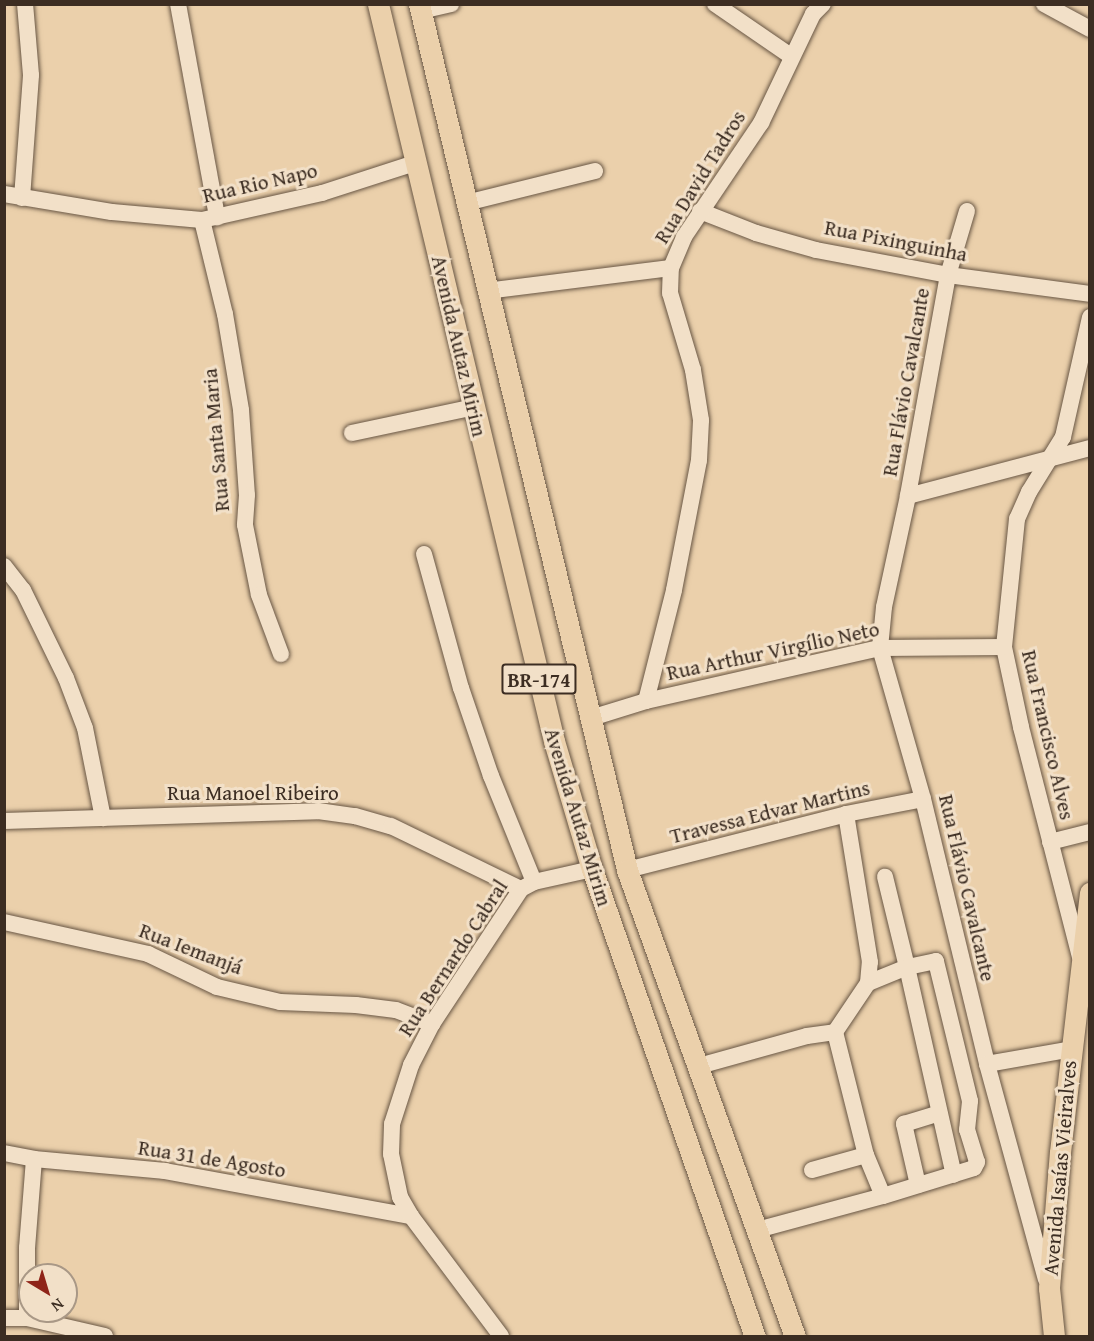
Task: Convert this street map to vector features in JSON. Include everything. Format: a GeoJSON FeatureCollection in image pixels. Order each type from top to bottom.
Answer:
{"type":"FeatureCollection","features":[{"type":"Feature","properties":{"kind":"main road","name":"Avenida Autaz Mirim"},"geometry":{"type":"LineString","coordinates":[[378,4],[554,741],[592,869],[755,1336]]}},
{"type":"Feature","properties":{"kind":"main road","name":"Avenida Autaz Mirim"},"geometry":{"type":"LineString","coordinates":[[420,8],[486,291],[627,870],[795,1336]]}},
{"type":"Feature","properties":{"kind":"main road","name":"Avenida Isaías Vieiralves"},"geometry":{"type":"LineString","coordinates":[[1054,1336],[1049,1288],[1060,1152],[1089,893]]}},
{"type":"Feature","properties":{"kind":"street"},"geometry":{"type":"LineString","coordinates":[[22,198],[31,75],[25,4]]}},
{"type":"Feature","properties":{"kind":"street","name":"Rua Santa Maria"},"geometry":{"type":"LineString","coordinates":[[178,4],[241,410],[247,495],[245,525],[259,595],[281,654]]}},
{"type":"Feature","properties":{"kind":"street"},"geometry":{"type":"LineString","coordinates":[[420,8],[452,4]]}},
{"type":"Feature","properties":{"kind":"street"},"geometry":{"type":"LineString","coordinates":[[715,4],[792,57]]}},
{"type":"Feature","properties":{"kind":"street","name":"Rua David Tadros"},"geometry":{"type":"LineString","coordinates":[[646,701],[674,590],[699,460],[701,420],[693,370],[670,293],[671,267],[684,237],[761,123],[813,14],[823,4]]}},
{"type":"Feature","properties":{"kind":"street"},"geometry":{"type":"LineString","coordinates":[[1044,4],[1089,29]]}},
{"type":"Feature","properties":{"kind":"street","name":"Rua Rio Napo"},"geometry":{"type":"LineString","coordinates":[[4,194],[112,212],[210,219],[322,193],[415,163]]}},
{"type":"Feature","properties":{"kind":"street"},"geometry":{"type":"LineString","coordinates":[[465,203],[595,171]]}},
{"type":"Feature","properties":{"kind":"street","name":"Rua Flávio Cavalcante"},"geometry":{"type":"LineString","coordinates":[[967,211],[948,275],[908,496],[884,607],[880,648],[923,799],[987,1064],[1049,1288]]}},
{"type":"Feature","properties":{"kind":"street","name":"Rua Pixinguinha"},"geometry":{"type":"LineString","coordinates":[[700,212],[756,233],[816,250],[948,275],[1089,294]]}},
{"type":"Feature","properties":{"kind":"street"},"geometry":{"type":"LineString","coordinates":[[486,291],[671,267]]}},
{"type":"Feature","properties":{"kind":"street","name":"Rua Francisco Alves"},"geometry":{"type":"LineString","coordinates":[[1081,960],[1050,842],[1004,647],[1017,519],[1029,492],[1054,456],[1063,437],[1089,317]]}},
{"type":"Feature","properties":{"kind":"street"},"geometry":{"type":"LineString","coordinates":[[352,433],[474,407]]}},
{"type":"Feature","properties":{"kind":"street","name":"Rua Flávio Cavalcante"},"geometry":{"type":"LineString","coordinates":[[908,496],[1089,448]]}},
{"type":"Feature","properties":{"kind":"street"},"geometry":{"type":"LineString","coordinates":[[424,554],[461,688],[528,886]]}},
{"type":"Feature","properties":{"kind":"street"},"geometry":{"type":"LineString","coordinates":[[4,566],[24,590],[66,678],[85,728],[103,818]]}},
{"type":"Feature","properties":{"kind":"street","name":"Rua Arthur Virgílio Neto"},"geometry":{"type":"LineString","coordinates":[[591,718],[646,701],[880,648],[1004,647]]}},
{"type":"Feature","properties":{"kind":"street","name":"Travessa Edvar Martins"},"geometry":{"type":"LineString","coordinates":[[627,870],[846,814],[923,799]]}},
{"type":"Feature","properties":{"kind":"street","name":"Rua Manoel Ribeiro"},"geometry":{"type":"LineString","coordinates":[[4,821],[318,812],[355,816],[391,826],[528,886]]}},
{"type":"Feature","properties":{"kind":"street"},"geometry":{"type":"LineString","coordinates":[[846,814],[870,962],[868,983],[835,1032],[836,1046],[866,1155],[883,1196]]}},
{"type":"Feature","properties":{"kind":"street"},"geometry":{"type":"LineString","coordinates":[[1050,842],[1089,832]]}},
{"type":"Feature","properties":{"kind":"street","name":"Rua Bernardo Cabral"},"geometry":{"type":"LineString","coordinates":[[501,1336],[411,1216],[400,1197],[391,1154],[392,1124],[411,1065],[432,1024],[528,886],[592,869]]}},
{"type":"Feature","properties":{"kind":"street"},"geometry":{"type":"LineString","coordinates":[[885,878],[954,1174]]}},
{"type":"Feature","properties":{"kind":"street","name":"Rua Iemanjá"},"geometry":{"type":"LineString","coordinates":[[4,922],[148,954],[217,987],[280,1002],[356,1005],[396,1010],[432,1024]]}},
{"type":"Feature","properties":{"kind":"street"},"geometry":{"type":"LineString","coordinates":[[757,1230],[883,1196],[974,1168],[977,1162],[967,1130],[970,1101],[936,962],[907,967],[868,983]]}},
{"type":"Feature","properties":{"kind":"street"},"geometry":{"type":"LineString","coordinates":[[699,1066],[807,1036],[835,1032]]}},
{"type":"Feature","properties":{"kind":"street"},"geometry":{"type":"LineString","coordinates":[[987,1064],[1072,1049]]}},
{"type":"Feature","properties":{"kind":"street"},"geometry":{"type":"LineString","coordinates":[[918,1185],[903,1124],[939,1113]]}},
{"type":"Feature","properties":{"kind":"street","name":"Rua 31 de Agosto"},"geometry":{"type":"LineString","coordinates":[[4,1153],[34,1159],[165,1171],[411,1216]]}},
{"type":"Feature","properties":{"kind":"street"},"geometry":{"type":"LineString","coordinates":[[812,1170],[866,1155]]}},
{"type":"Feature","properties":{"kind":"street"},"geometry":{"type":"LineString","coordinates":[[27,1263],[34,1159]]}},
{"type":"Feature","properties":{"kind":"street"},"geometry":{"type":"LineString","coordinates":[[49,1323],[105,1336]]}}]}
